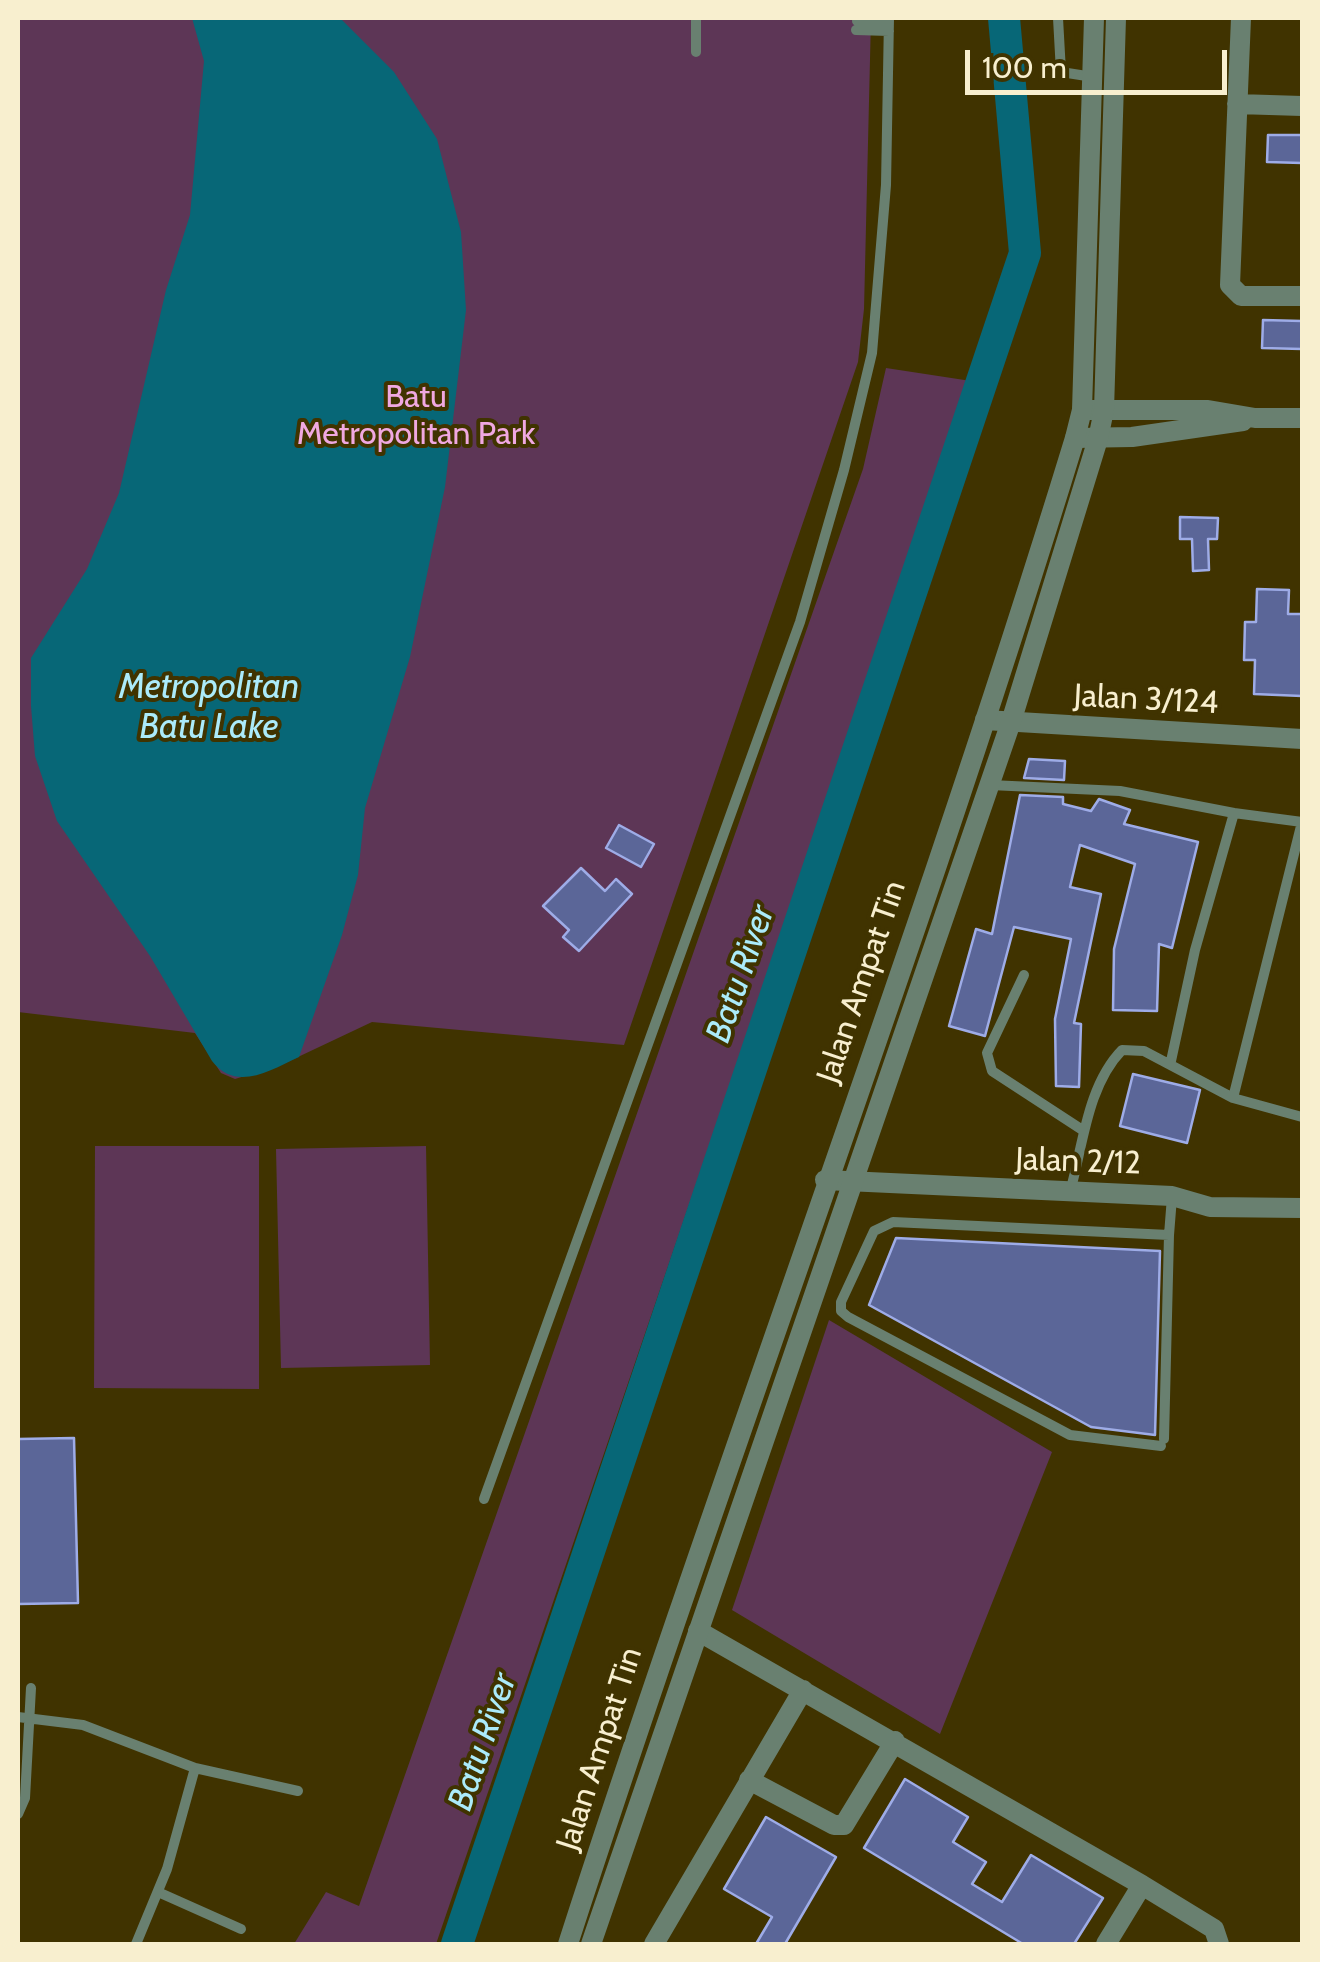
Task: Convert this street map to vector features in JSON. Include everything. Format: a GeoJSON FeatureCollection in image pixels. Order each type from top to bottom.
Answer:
{"type":"FeatureCollection","features":[{"type":"Feature","properties":{"kind":"street","name":"Jalan Ampat Tin"},"geometry":{"type":"LineString","coordinates":[[590,1944],[1010,722],[1098,438],[1093,410],[1094,18]]}},
{"type":"Feature","properties":{"kind":"street","name":"Jalan Ampat Tin"},"geometry":{"type":"LineString","coordinates":[[568,1944],[641,1718],[985,720],[1075,438],[1093,410],[1116,18]]}},
{"type":"Feature","properties":{"kind":"street"},"geometry":{"type":"LineString","coordinates":[[1240,18],[1230,285],[1241,296],[1302,296]]}},
{"type":"Feature","properties":{"kind":"street"},"geometry":{"type":"LineString","coordinates":[[1237,104],[1302,106]]}},
{"type":"Feature","properties":{"kind":"street"},"geometry":{"type":"LineString","coordinates":[[1093,410],[1208,410],[1254,418],[1302,418]]}},
{"type":"Feature","properties":{"kind":"street"},"geometry":{"type":"LineString","coordinates":[[1075,438],[1209,428],[1254,418]]}},
{"type":"Feature","properties":{"kind":"street","name":"Jalan 3/124"},"geometry":{"type":"LineString","coordinates":[[985,720],[1302,739]]}},
{"type":"Feature","properties":{"kind":"street","name":"Jalan 2/12"},"geometry":{"type":"LineString","coordinates":[[825,1180],[1172,1196],[1210,1207],[1302,1208]]}},
{"type":"Feature","properties":{"kind":"street"},"geometry":{"type":"LineString","coordinates":[[641,1718],[678,1642],[685,1634],[698,1631],[1142,1885],[1214,1929],[1219,1944]]}},
{"type":"Feature","properties":{"kind":"street"},"geometry":{"type":"LineString","coordinates":[[654,1944],[803,1690]]}},
{"type":"Feature","properties":{"kind":"street"},"geometry":{"type":"LineString","coordinates":[[749,1780],[834,1825],[844,1825],[894,1741]]}},
{"type":"Feature","properties":{"kind":"street"},"geometry":{"type":"LineString","coordinates":[[1106,1944],[1142,1885]]}},
{"type":"Feature","properties":{"kind":"lane"},"geometry":{"type":"LineString","coordinates":[[696,18],[696,52]]}},
{"type":"Feature","properties":{"kind":"lane"},"geometry":{"type":"LineString","coordinates":[[1058,18],[1061,72],[1094,77]]}},
{"type":"Feature","properties":{"kind":"lane"},"geometry":{"type":"LineString","coordinates":[[484,1499],[800,622],[844,470],[872,353],[886,185],[889,23],[856,26]]}},
{"type":"Feature","properties":{"kind":"lane"},"geometry":{"type":"LineString","coordinates":[[989,784],[1120,791],[1234,814],[1302,822],[1233,1098]]}},
{"type":"Feature","properties":{"kind":"lane"},"geometry":{"type":"LineString","coordinates":[[1171,1062],[1195,950],[1234,814]]}},
{"type":"Feature","properties":{"kind":"lane"},"geometry":{"type":"LineString","coordinates":[[1024,975],[987,1053],[989,1065],[1084,1131]]}},
{"type":"Feature","properties":{"kind":"lane"},"geometry":{"type":"LineString","coordinates":[[1070,1192],[1084,1131],[1108,1064],[1122,1050],[1144,1051],[1233,1098],[1302,1117]]}},
{"type":"Feature","properties":{"kind":"lane"},"geometry":{"type":"LineString","coordinates":[[1169,1234],[882,1224],[841,1302],[841,1311],[1070,1435],[1162,1442],[1172,1196]]}},
{"type":"Feature","properties":{"kind":"lane"},"geometry":{"type":"LineString","coordinates":[[18,1814],[25,1798],[23,1716],[32,1688]]}},
{"type":"Feature","properties":{"kind":"lane"},"geometry":{"type":"LineString","coordinates":[[23,1716],[82,1726],[195,1768],[298,1791]]}},
{"type":"Feature","properties":{"kind":"lane"},"geometry":{"type":"LineString","coordinates":[[136,1944],[158,1892],[195,1768]]}},
{"type":"Feature","properties":{"kind":"lane"},"geometry":{"type":"LineString","coordinates":[[158,1892],[241,1929]]}},
{"type":"Feature","properties":{"kind":"green space","name":"Batu Metropolitan Park"},"geometry":{"type":"Polygon","coordinates":[[[18,18],[871,18],[864,309],[858,362],[624,1045],[372,1022],[281,1065],[235,1079],[221,1073],[195,1033],[18,1012],[18,18]]]}},
{"type":"Feature","properties":{"kind":"green space"},"geometry":{"type":"Polygon","coordinates":[[[886,368],[971,381],[436,1944],[294,1944],[326,1892],[359,1906],[863,469],[886,368]]]}},
{"type":"Feature","properties":{"kind":"green space"},"geometry":{"type":"Polygon","coordinates":[[[95,1146],[259,1146],[259,1389],[94,1388],[95,1146]]]}},
{"type":"Feature","properties":{"kind":"green space"},"geometry":{"type":"Polygon","coordinates":[[[426,1146],[430,1365],[281,1368],[276,1149],[426,1146]]]}},
{"type":"Feature","properties":{"kind":"green space"},"geometry":{"type":"Polygon","coordinates":[[[829,1320],[1052,1452],[940,1734],[732,1610],[829,1320]]]}},
{"type":"Feature","properties":{"kind":"water","name":"Metropolitan Batu Lake"},"geometry":{"type":"Polygon","coordinates":[[[192,18],[340,18],[394,72],[437,139],[461,232],[466,310],[445,487],[410,657],[365,808],[358,875],[342,935],[299,1057],[265,1073],[242,1077],[221,1070],[212,1061],[150,956],[57,821],[35,756],[31,706],[31,658],[87,569],[119,493],[166,290],[190,215],[204,61],[192,18]]]}},
{"type":"Feature","properties":{"kind":"building"},"geometry":{"type":"Polygon","coordinates":[[[1268,135],[1302,135],[1302,163],[1267,162],[1268,135]]]}},
{"type":"Feature","properties":{"kind":"building"},"geometry":{"type":"Polygon","coordinates":[[[1263,320],[1302,321],[1302,349],[1262,348],[1263,320]]]}},
{"type":"Feature","properties":{"kind":"building"},"geometry":{"type":"Polygon","coordinates":[[[1180,517],[1218,518],[1217,539],[1208,539],[1209,570],[1193,571],[1192,539],[1180,539],[1180,517]]]}},
{"type":"Feature","properties":{"kind":"building"},"geometry":{"type":"Polygon","coordinates":[[[1257,589],[1289,590],[1288,614],[1302,614],[1302,696],[1254,694],[1255,660],[1244,660],[1245,622],[1256,622],[1257,589]]]}},
{"type":"Feature","properties":{"kind":"building"},"geometry":{"type":"Polygon","coordinates":[[[1029,759],[1065,761],[1064,780],[1024,778],[1029,759]]]}},
{"type":"Feature","properties":{"kind":"building"},"geometry":{"type":"Polygon","coordinates":[[[1020,795],[1063,797],[1063,804],[1091,811],[1099,799],[1130,810],[1124,824],[1198,842],[1172,948],[1159,944],[1157,1011],[1113,1010],[1114,949],[1135,864],[1080,845],[1070,887],[1101,894],[1074,1023],[1081,1024],[1079,1087],[1056,1086],[1055,1019],[1071,939],[1014,927],[985,1036],[949,1026],[976,929],[992,934],[1020,795]]]}},
{"type":"Feature","properties":{"kind":"building"},"geometry":{"type":"Polygon","coordinates":[[[619,825],[654,844],[641,867],[606,848],[619,825]]]}},
{"type":"Feature","properties":{"kind":"building"},"geometry":{"type":"Polygon","coordinates":[[[581,868],[605,891],[616,879],[632,894],[579,951],[563,937],[569,930],[543,906],[581,868]]]}},
{"type":"Feature","properties":{"kind":"building"},"geometry":{"type":"Polygon","coordinates":[[[1133,1074],[1200,1090],[1187,1143],[1120,1126],[1133,1074]]]}},
{"type":"Feature","properties":{"kind":"building"},"geometry":{"type":"Polygon","coordinates":[[[896,1238],[1160,1251],[1155,1435],[1091,1427],[869,1305],[896,1238]]]}},
{"type":"Feature","properties":{"kind":"building"},"geometry":{"type":"Polygon","coordinates":[[[74,1438],[78,1603],[18,1604],[18,1439],[74,1438]]]}},
{"type":"Feature","properties":{"kind":"building"},"geometry":{"type":"Polygon","coordinates":[[[905,1779],[968,1817],[953,1842],[986,1862],[972,1884],[1002,1902],[1031,1855],[1103,1898],[1074,1944],[1023,1944],[864,1848],[905,1779]]]}},
{"type":"Feature","properties":{"kind":"building"},"geometry":{"type":"Polygon","coordinates":[[[766,1817],[836,1857],[785,1944],[756,1944],[772,1917],[724,1889],[766,1817]]]}},
{"type":"Feature","properties":{"kind":"waterway","name":"Batu River"},"geometry":{"type":"LineString","coordinates":[[457,1944],[1025,253],[1004,18]]}}]}
